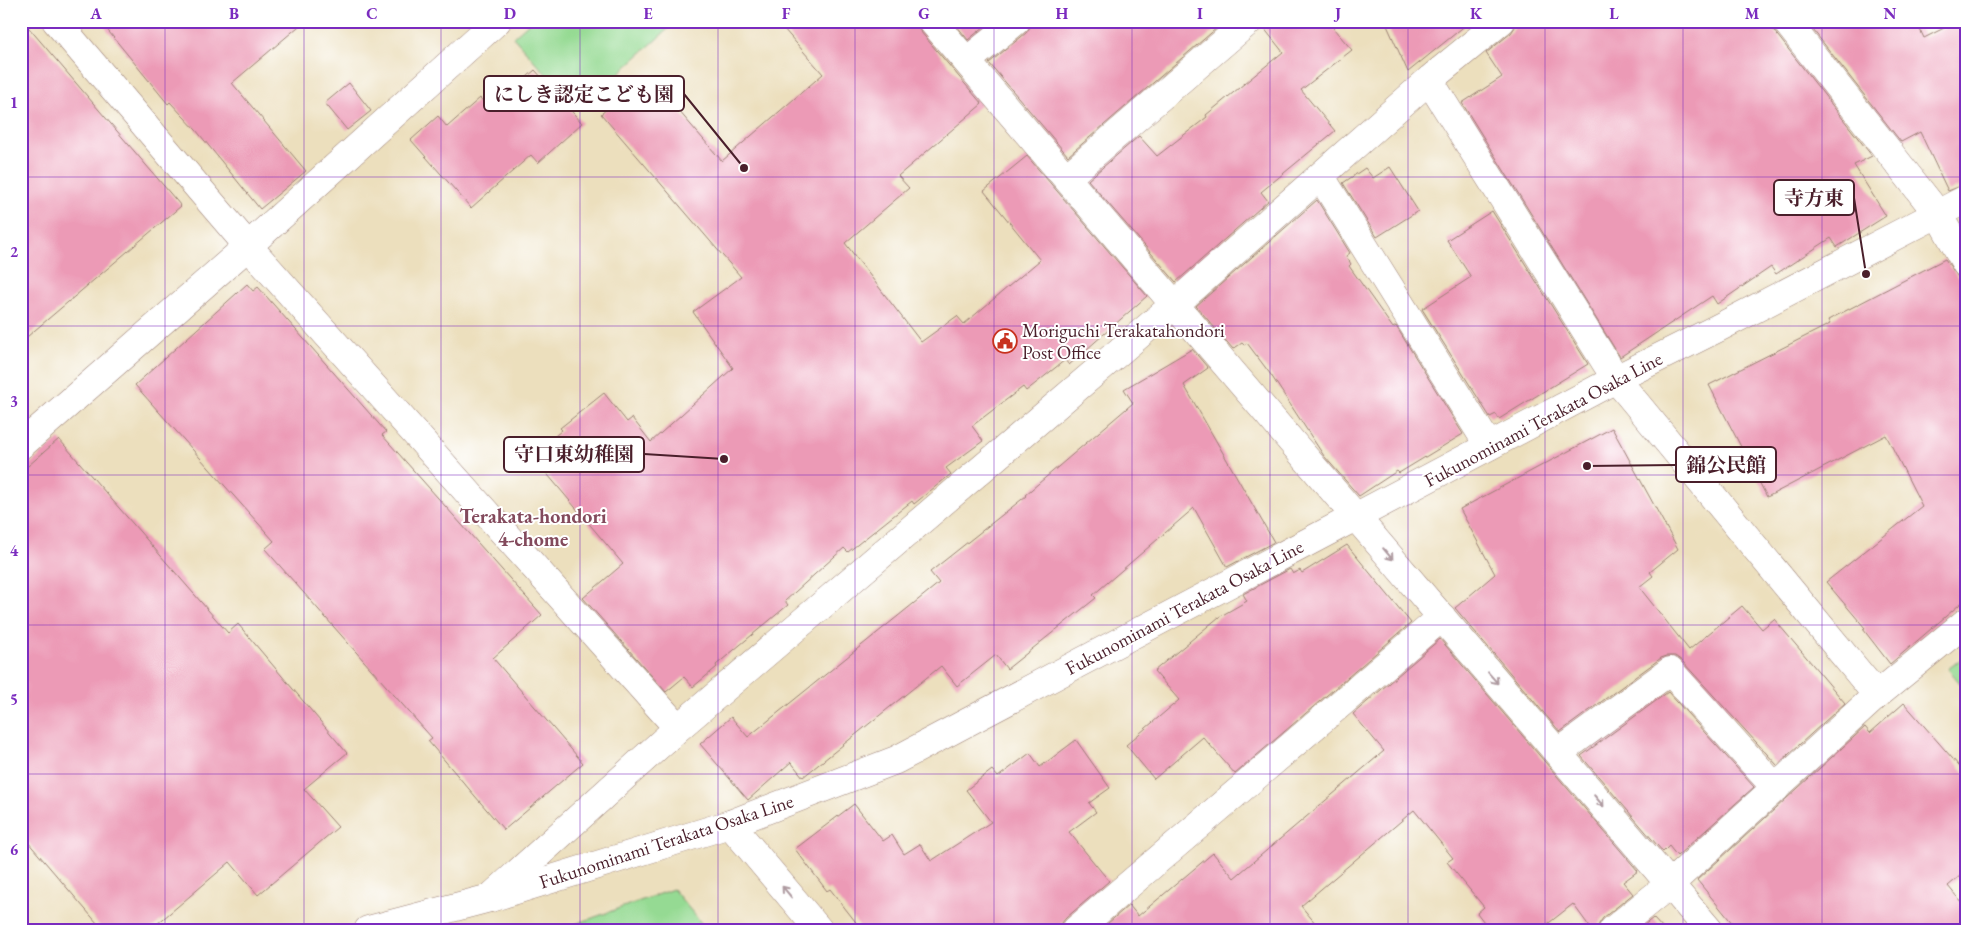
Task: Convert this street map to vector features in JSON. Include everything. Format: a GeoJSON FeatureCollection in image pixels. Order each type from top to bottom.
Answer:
{"type":"FeatureCollection","features":[{"type":"Feature","properties":{"kind":"street"},"geometry":{"type":"LineString","coordinates":[[56,21],[248,246],[678,728]]}},
{"type":"Feature","properties":{"kind":"street"},"geometry":{"type":"LineString","coordinates":[[21,445],[248,246],[497,21]]}},
{"type":"Feature","properties":{"kind":"street"},"geometry":{"type":"LineString","coordinates":[[932,21],[1708,930]]}},
{"type":"Feature","properties":{"kind":"street"},"geometry":{"type":"LineString","coordinates":[[968,62],[1016,21]]}},
{"type":"Feature","properties":{"kind":"street"},"geometry":{"type":"LineString","coordinates":[[1066,178],[1249,21]]}},
{"type":"Feature","properties":{"kind":"street"},"geometry":{"type":"LineString","coordinates":[[490,898],[678,728],[1174,305],[1429,80],[1501,21]]}},
{"type":"Feature","properties":{"kind":"street"},"geometry":{"type":"LineString","coordinates":[[1786,21],[1938,214],[1966,264]]}},
{"type":"Feature","properties":{"kind":"street"},"geometry":{"type":"LineString","coordinates":[[1429,80],[1616,379],[1877,695]]}},
{"type":"Feature","properties":{"kind":"street"},"geometry":{"type":"LineString","coordinates":[[1321,177],[1489,446]]}},
{"type":"Feature","properties":{"kind":"street","name":"Fukunominami Terakata Osaka Line"},"geometry":{"type":"LineString","coordinates":[[368,930],[490,898],[730,824],[896,760],[1616,379],[1966,200]]}},
{"type":"Feature","properties":{"kind":"street"},"geometry":{"type":"LineString","coordinates":[[1076,930],[1442,618]]}},
{"type":"Feature","properties":{"kind":"street"},"geometry":{"type":"LineString","coordinates":[[1614,930],[1670,884],[1877,695],[1966,622]]}},
{"type":"Feature","properties":{"kind":"street"},"geometry":{"type":"LineString","coordinates":[[1558,753],[1670,671],[1776,788]]}},
{"type":"Feature","properties":{"kind":"street"},"geometry":{"type":"LineString","coordinates":[[730,824],[819,930]]}},
{"type":"Feature","properties":{"kind":"green space"},"geometry":{"type":"Polygon","coordinates":[[[531,21],[677,21],[578,110],[513,37],[531,21]]]}},
{"type":"Feature","properties":{"kind":"green space"},"geometry":{"type":"Polygon","coordinates":[[[1966,655],[1966,690],[1948,669],[1966,655]]]}},
{"type":"Feature","properties":{"kind":"green space"},"geometry":{"type":"Polygon","coordinates":[[[673,889],[707,930],[559,930],[673,889]]]}},
{"type":"Feature","properties":{"kind":"building"},"geometry":{"type":"Polygon","coordinates":[[[21,21],[23,21],[181,206],[21,342],[21,21]]]}},
{"type":"Feature","properties":{"kind":"building"},"geometry":{"type":"Polygon","coordinates":[[[100,21],[305,21],[232,83],[306,171],[260,209],[196,130],[170,102],[168,104],[100,21]]]}},
{"type":"Feature","properties":{"kind":"building"},"geometry":{"type":"Polygon","coordinates":[[[777,21],[917,21],[920,31],[982,104],[898,176],[909,188],[845,243],[921,342],[957,316],[964,324],[1040,260],[984,191],[1027,156],[1147,296],[1069,365],[1065,360],[1026,391],[1023,387],[972,426],[983,441],[946,468],[951,474],[914,504],[912,501],[848,552],[844,548],[785,601],[788,605],[716,665],[717,667],[693,687],[684,677],[666,692],[583,598],[623,564],[532,456],[562,430],[560,428],[604,393],[627,422],[632,418],[651,442],[733,368],[693,312],[741,277],[601,114],[647,74],[722,161],[823,74],[777,21]]]}},
{"type":"Feature","properties":{"kind":"building"},"geometry":{"type":"Polygon","coordinates":[[[953,21],[991,21],[968,40],[953,21]]]}},
{"type":"Feature","properties":{"kind":"building"},"geometry":{"type":"Polygon","coordinates":[[[1031,21],[1225,21],[1068,156],[989,63],[1026,33],[1031,21]]]}},
{"type":"Feature","properties":{"kind":"building"},"geometry":{"type":"Polygon","coordinates":[[[1264,21],[1327,21],[1352,50],[1301,90],[1335,131],[1261,192],[1268,201],[1176,282],[1088,180],[1139,136],[1157,156],[1207,117],[1206,115],[1283,52],[1263,27],[1264,21]]]}},
{"type":"Feature","properties":{"kind":"building"},"geometry":{"type":"Polygon","coordinates":[[[1385,21],[1476,21],[1469,27],[1467,24],[1408,72],[1385,21]]]}},
{"type":"Feature","properties":{"kind":"building"},"geometry":{"type":"Polygon","coordinates":[[[1516,21],[1771,21],[1774,31],[1872,156],[1854,165],[1886,216],[1837,247],[1831,238],[1776,274],[1771,267],[1717,304],[1712,296],[1620,357],[1462,103],[1502,77],[1486,53],[1511,33],[1516,21]]]}},
{"type":"Feature","properties":{"kind":"building"},"geometry":{"type":"Polygon","coordinates":[[[1806,21],[1916,21],[1924,38],[1958,21],[1966,21],[1966,184],[1948,191],[1920,132],[1901,142],[1806,21]]]}},
{"type":"Feature","properties":{"kind":"building"},"geometry":{"type":"Polygon","coordinates":[[[535,70],[582,123],[538,163],[531,155],[471,208],[411,140],[438,116],[447,127],[480,98],[490,109],[535,70]]]}},
{"type":"Feature","properties":{"kind":"building"},"geometry":{"type":"Polygon","coordinates":[[[349,83],[371,111],[347,130],[325,103],[349,83]]]}},
{"type":"Feature","properties":{"kind":"building"},"geometry":{"type":"Polygon","coordinates":[[[1390,167],[1418,211],[1377,237],[1343,183],[1365,168],[1373,178],[1390,167]]]}},
{"type":"Feature","properties":{"kind":"building"},"geometry":{"type":"Polygon","coordinates":[[[1317,200],[1350,253],[1346,256],[1351,264],[1349,266],[1393,328],[1396,326],[1463,434],[1399,473],[1397,471],[1359,496],[1324,456],[1271,375],[1247,343],[1244,345],[1242,343],[1233,349],[1196,306],[1317,200]]]}},
{"type":"Feature","properties":{"kind":"building"},"geometry":{"type":"Polygon","coordinates":[[[1492,211],[1588,364],[1499,419],[1496,414],[1490,417],[1422,309],[1471,277],[1447,240],[1492,211]]]}},
{"type":"Feature","properties":{"kind":"building"},"geometry":{"type":"Polygon","coordinates":[[[1945,259],[1958,277],[1966,280],[1966,599],[1890,664],[1863,629],[1865,628],[1826,582],[1922,506],[1886,435],[1767,497],[1709,385],[1830,324],[1828,320],[1945,259]]]}},
{"type":"Feature","properties":{"kind":"building"},"geometry":{"type":"Polygon","coordinates":[[[247,284],[253,291],[258,287],[386,432],[382,435],[542,615],[493,658],[583,763],[504,830],[428,741],[432,738],[265,549],[274,541],[135,385],[247,284]]]}},
{"type":"Feature","properties":{"kind":"building"},"geometry":{"type":"Polygon","coordinates":[[[1192,349],[1208,368],[1184,385],[1274,542],[1227,567],[1194,508],[1093,595],[1096,598],[1007,669],[996,655],[957,686],[941,666],[803,777],[791,762],[748,800],[700,744],[731,717],[748,737],[939,583],[930,572],[1026,496],[1133,403],[1124,389],[1192,349]]]}},
{"type":"Feature","properties":{"kind":"building"},"geometry":{"type":"Polygon","coordinates":[[[1612,428],[1678,549],[1650,572],[1653,576],[1639,587],[1689,650],[1742,606],[1762,629],[1774,619],[1845,703],[1777,765],[1682,661],[1675,656],[1661,658],[1560,732],[1455,608],[1495,574],[1460,509],[1612,428]]]}},
{"type":"Feature","properties":{"kind":"building"},"geometry":{"type":"Polygon","coordinates":[[[59,439],[228,633],[238,624],[347,753],[304,789],[338,827],[258,895],[230,862],[150,930],[103,930],[21,834],[21,472],[59,439]]]}},
{"type":"Feature","properties":{"kind":"building"},"geometry":{"type":"Polygon","coordinates":[[[1347,545],[1411,623],[1235,774],[1203,737],[1154,779],[1126,745],[1179,700],[1154,671],[1219,617],[1247,601],[1243,594],[1290,569],[1293,574],[1300,570],[1302,573],[1347,545]]]}},
{"type":"Feature","properties":{"kind":"building"},"geometry":{"type":"Polygon","coordinates":[[[1440,639],[1638,871],[1623,882],[1633,894],[1603,918],[1598,930],[1592,930],[1573,904],[1540,930],[1490,930],[1477,913],[1484,907],[1447,862],[1453,858],[1414,810],[1301,906],[1321,930],[1100,930],[1129,905],[1138,916],[1213,853],[1234,878],[1384,751],[1353,714],[1440,639]]]}},
{"type":"Feature","properties":{"kind":"building"},"geometry":{"type":"Polygon","coordinates":[[[1668,692],[1754,787],[1677,856],[1669,846],[1663,852],[1581,756],[1668,692]]]}},
{"type":"Feature","properties":{"kind":"building"},"geometry":{"type":"Polygon","coordinates":[[[1904,703],[1966,774],[1966,871],[1948,886],[1966,908],[1966,930],[1738,930],[1697,880],[1865,727],[1870,733],[1904,703]]]}},
{"type":"Feature","properties":{"kind":"building"},"geometry":{"type":"Polygon","coordinates":[[[1076,740],[1110,788],[1089,803],[1096,812],[1069,832],[1109,881],[1066,918],[1061,924],[1061,930],[862,930],[830,889],[827,891],[795,849],[854,804],[883,841],[892,835],[904,854],[920,844],[931,861],[991,822],[966,790],[992,770],[998,777],[1030,753],[1040,767],[1076,740]]]}},
{"type":"Feature","properties":{"kind":"building"},"geometry":{"type":"Polygon","coordinates":[[[1653,918],[1664,930],[1638,930],[1653,918]]]}},
{"type":"Feature","properties":{"kind":"place","name":"にしき認定こども園"},"geometry":{"type":"Point","coordinates":[744,168]}},
{"type":"Feature","properties":{"kind":"place","name":"寺方東"},"geometry":{"type":"Point","coordinates":[1866,274]}},
{"type":"Feature","properties":{"kind":"place","name":"Moriguchi Terakatahondori Post Office"},"geometry":{"type":"Point","coordinates":[1005,341]}},
{"type":"Feature","properties":{"kind":"place","name":"守口東幼稚園"},"geometry":{"type":"Point","coordinates":[724,459]}},
{"type":"Feature","properties":{"kind":"place","name":"錦公民館"},"geometry":{"type":"Point","coordinates":[1587,466]}},
{"type":"Feature","properties":{"kind":"district","name":"Terakata-hondori 4-chome"},"geometry":{"type":"Point","coordinates":[533,528]}}]}
